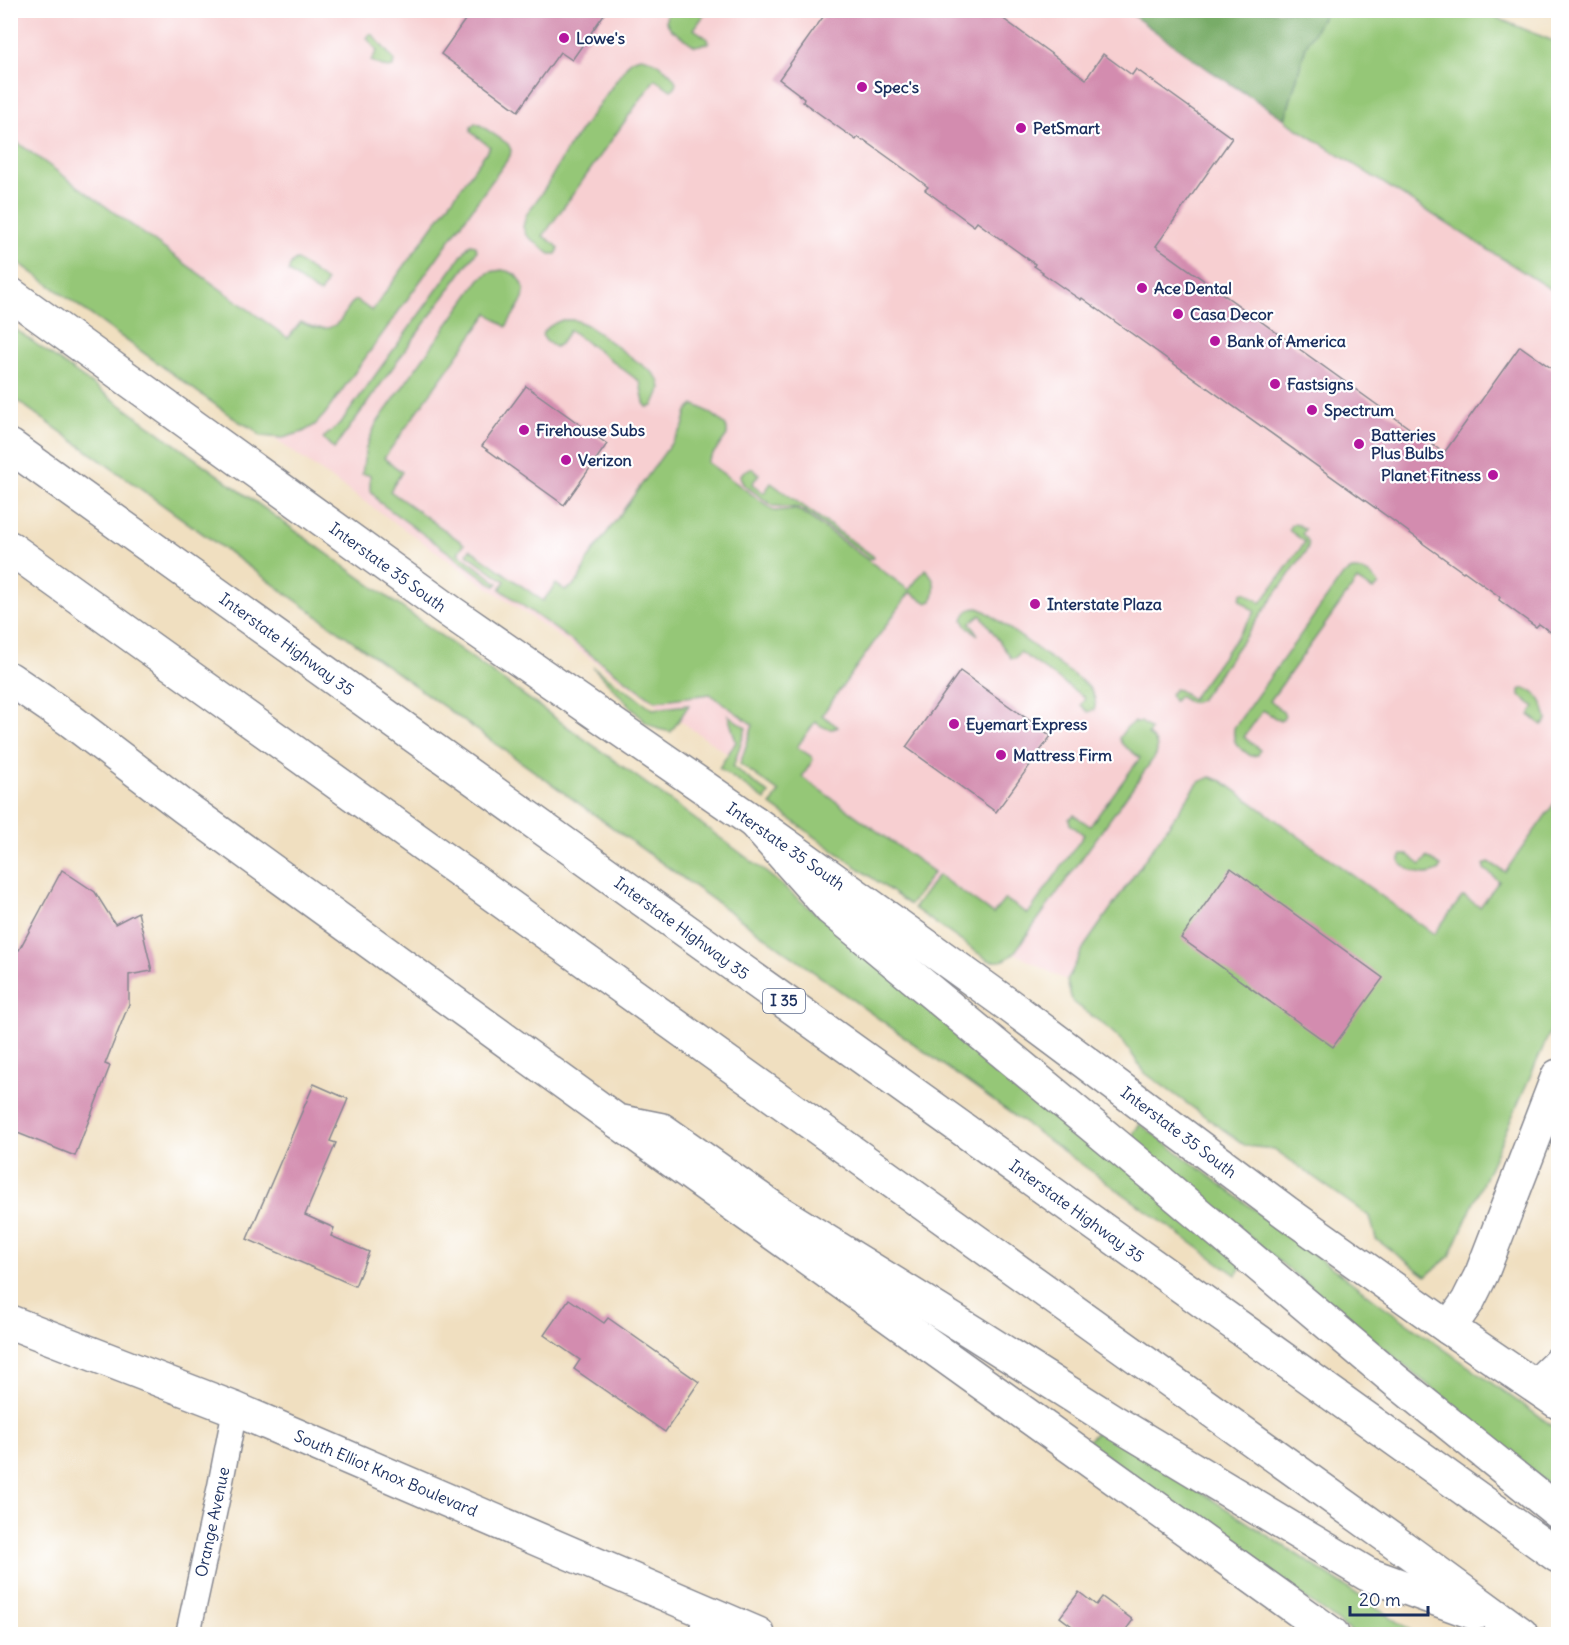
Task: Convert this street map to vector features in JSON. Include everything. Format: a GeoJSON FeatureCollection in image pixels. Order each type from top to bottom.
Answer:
{"type":"FeatureCollection","features":[{"type":"Feature","properties":{"kind":"main road","name":"Interstate 35 South"},"geometry":{"type":"LineString","coordinates":[[10,294],[452,613],[754,822],[1010,1006],[1287,1213],[1558,1402]]}},
{"type":"Feature","properties":{"kind":"main road","name":"Interstate Highway 35"},"geometry":{"type":"LineString","coordinates":[[10,446],[1558,1556]]}},
{"type":"Feature","properties":{"kind":"main road"},"geometry":{"type":"LineString","coordinates":[[10,548],[1515,1630]]}},
{"type":"Feature","properties":{"kind":"main road"},"geometry":{"type":"LineString","coordinates":[[10,679],[70,720],[184,807],[617,1121],[1332,1635]]}},
{"type":"Feature","properties":{"kind":"main road"},"geometry":{"type":"LineString","coordinates":[[754,822],[831,909],[1396,1381],[1558,1512]]}},
{"type":"Feature","properties":{"kind":"main road"},"geometry":{"type":"LineString","coordinates":[[1449,1328],[1468,1301],[1482,1273],[1558,1076]]}},
{"type":"Feature","properties":{"kind":"main road"},"geometry":{"type":"LineString","coordinates":[[617,1121],[662,1131],[774,1209],[1116,1423],[1366,1574],[1515,1630]]}},
{"type":"Feature","properties":{"kind":"main road","name":"South Elliot Knox Boulevard"},"geometry":{"type":"LineString","coordinates":[[10,1322],[235,1409],[704,1624],[758,1635]]}},
{"type":"Feature","properties":{"kind":"street"},"geometry":{"type":"LineString","coordinates":[[1531,1384],[1558,1358]]}},
{"type":"Feature","properties":{"kind":"street","name":"Orange Avenue"},"geometry":{"type":"LineString","coordinates":[[188,1635],[235,1409]]}},
{"type":"Feature","properties":{"kind":"shaded area","name":"Interstate Plaza"},"geometry":{"type":"Polygon","coordinates":[[[1480,10],[1558,43],[1558,952],[1370,1217],[1274,1149],[1246,1146],[1145,1073],[1124,1043],[1072,1001],[1067,981],[1014,953],[11,256],[11,11],[1480,10]]]}},
{"type":"Feature","properties":{"kind":"green space"},"geometry":{"type":"Polygon","coordinates":[[[667,10],[707,11],[694,29],[708,39],[709,43],[695,46],[672,30],[666,22],[667,10]]]}},
{"type":"Feature","properties":{"kind":"green space"},"geometry":{"type":"Polygon","coordinates":[[[1127,11],[1326,11],[1306,46],[1285,119],[1209,70],[1127,11]]]}},
{"type":"Feature","properties":{"kind":"green space"},"geometry":{"type":"Polygon","coordinates":[[[1326,11],[1480,11],[1558,43],[1558,294],[1287,122],[1285,119],[1306,46],[1326,11]]]}},
{"type":"Feature","properties":{"kind":"green space"},"geometry":{"type":"Polygon","coordinates":[[[370,34],[394,60],[393,67],[387,68],[371,61],[377,51],[367,38],[370,34]]]}},
{"type":"Feature","properties":{"kind":"green space"},"geometry":{"type":"Polygon","coordinates":[[[640,57],[665,69],[676,82],[675,87],[671,90],[655,79],[543,236],[559,249],[556,254],[550,254],[526,235],[523,227],[526,215],[544,190],[568,148],[628,64],[640,57]]]}},
{"type":"Feature","properties":{"kind":"green space"},"geometry":{"type":"Polygon","coordinates":[[[475,123],[508,144],[511,150],[510,156],[325,414],[315,425],[303,432],[283,438],[261,436],[238,421],[11,257],[11,138],[288,338],[301,322],[313,327],[330,327],[340,321],[356,300],[372,311],[490,147],[471,132],[471,127],[475,123]]]}},
{"type":"Feature","properties":{"kind":"green space"},"geometry":{"type":"Polygon","coordinates":[[[470,244],[475,245],[476,252],[334,449],[323,438],[340,424],[470,244]]]}},
{"type":"Feature","properties":{"kind":"green space"},"geometry":{"type":"Polygon","coordinates":[[[297,260],[326,281],[320,293],[289,272],[291,265],[297,260]]]}},
{"type":"Feature","properties":{"kind":"green space"},"geometry":{"type":"Polygon","coordinates":[[[502,270],[520,279],[524,288],[523,299],[506,327],[488,313],[384,458],[402,472],[390,491],[464,544],[458,553],[498,583],[495,586],[379,502],[370,489],[370,475],[362,474],[366,447],[376,424],[480,279],[490,272],[502,270]]]}},
{"type":"Feature","properties":{"kind":"green space"},"geometry":{"type":"Polygon","coordinates":[[[562,320],[575,320],[587,325],[653,373],[659,380],[661,388],[653,406],[647,407],[644,403],[640,382],[570,330],[555,347],[546,341],[542,335],[544,332],[562,320]]]}},
{"type":"Feature","properties":{"kind":"green space"},"geometry":{"type":"Polygon","coordinates":[[[11,326],[762,869],[1243,1264],[1236,1275],[11,396],[11,326]]]}},
{"type":"Feature","properties":{"kind":"green space"},"geometry":{"type":"Polygon","coordinates":[[[694,405],[715,416],[727,429],[727,435],[707,462],[775,511],[794,509],[802,512],[909,590],[925,569],[933,580],[932,601],[927,603],[910,592],[822,715],[838,727],[829,729],[815,722],[797,747],[813,760],[802,777],[934,872],[910,905],[771,805],[779,792],[740,764],[753,725],[710,694],[655,701],[500,589],[505,581],[467,554],[470,549],[543,601],[556,584],[565,590],[570,588],[582,573],[588,559],[683,427],[687,411],[694,405]]]}},
{"type":"Feature","properties":{"kind":"green space"},"geometry":{"type":"Polygon","coordinates":[[[751,468],[759,474],[752,484],[764,493],[771,483],[874,558],[871,559],[800,508],[773,506],[743,484],[740,476],[751,468]]]}},
{"type":"Feature","properties":{"kind":"green space"},"geometry":{"type":"Polygon","coordinates":[[[1295,523],[1305,529],[1302,534],[1308,541],[1306,551],[1201,699],[1192,702],[1179,696],[1174,701],[1170,694],[1175,689],[1192,699],[1255,612],[1240,600],[1241,594],[1245,592],[1261,603],[1305,542],[1290,531],[1291,525],[1295,523]]]}},
{"type":"Feature","properties":{"kind":"green space"},"geometry":{"type":"Polygon","coordinates":[[[1352,570],[1368,573],[1379,585],[1373,590],[1357,580],[1270,701],[1283,712],[1285,716],[1283,719],[1280,721],[1263,710],[1244,737],[1260,750],[1258,755],[1251,756],[1235,742],[1234,728],[1343,575],[1352,570]]]}},
{"type":"Feature","properties":{"kind":"green space"},"geometry":{"type":"Polygon","coordinates":[[[978,608],[1087,685],[1094,697],[1094,710],[1088,712],[1081,705],[1085,698],[1020,652],[1015,658],[1011,658],[981,615],[970,623],[978,635],[967,627],[963,620],[965,615],[968,611],[978,608]]]}},
{"type":"Feature","properties":{"kind":"green space"},"geometry":{"type":"Polygon","coordinates":[[[593,667],[653,709],[689,705],[671,732],[658,729],[645,722],[593,667]]]}},
{"type":"Feature","properties":{"kind":"green space"},"geometry":{"type":"Polygon","coordinates":[[[1524,688],[1534,693],[1542,704],[1547,720],[1542,725],[1529,715],[1535,707],[1520,696],[1520,690],[1524,688]]]}},
{"type":"Feature","properties":{"kind":"green space"},"geometry":{"type":"Polygon","coordinates":[[[728,715],[746,728],[733,767],[769,794],[765,800],[719,768],[736,742],[728,715]]]}},
{"type":"Feature","properties":{"kind":"green space"},"geometry":{"type":"Polygon","coordinates":[[[1134,722],[1141,722],[1151,730],[1148,735],[1156,743],[1156,755],[1011,956],[1002,961],[988,960],[914,908],[938,875],[993,914],[1005,899],[1028,914],[1084,835],[1070,824],[1069,819],[1074,815],[1090,826],[1140,758],[1122,744],[1119,738],[1134,722]]]}},
{"type":"Feature","properties":{"kind":"green space"},"geometry":{"type":"Polygon","coordinates":[[[1210,777],[1222,781],[1434,934],[1462,897],[1480,907],[1499,881],[1484,869],[1484,865],[1489,862],[1505,872],[1558,798],[1558,1014],[1450,1256],[1426,1276],[1376,1239],[1370,1217],[1274,1149],[1246,1146],[1145,1073],[1124,1043],[1072,1001],[1067,981],[1084,947],[1196,786],[1210,777]]]}},
{"type":"Feature","properties":{"kind":"green space"},"geometry":{"type":"Polygon","coordinates":[[[1402,855],[1408,855],[1421,865],[1427,857],[1441,866],[1440,870],[1429,874],[1414,872],[1400,863],[1402,855]]]}},
{"type":"Feature","properties":{"kind":"green space"},"geometry":{"type":"Polygon","coordinates":[[[1140,1124],[1382,1305],[1558,1430],[1558,1493],[1133,1140],[1134,1132],[1140,1124]]]}},
{"type":"Feature","properties":{"kind":"green space"},"geometry":{"type":"Polygon","coordinates":[[[1102,1428],[1416,1634],[1355,1634],[1086,1442],[1102,1428]]]}},
{"type":"Feature","properties":{"kind":"building"},"geometry":{"type":"Polygon","coordinates":[[[472,10],[607,10],[572,60],[560,52],[518,111],[441,54],[472,10]]]}},
{"type":"Feature","properties":{"kind":"building"},"geometry":{"type":"Polygon","coordinates":[[[828,10],[991,10],[1086,79],[1103,54],[1132,75],[1136,69],[1232,138],[1156,246],[1444,453],[1520,346],[1558,373],[1558,637],[1539,624],[1536,627],[1499,600],[1500,597],[1082,298],[1081,300],[1042,273],[1034,266],[1035,264],[977,222],[974,226],[925,190],[928,187],[914,176],[864,140],[858,137],[856,140],[803,102],[804,99],[800,95],[779,79],[828,10]]]}},
{"type":"Feature","properties":{"kind":"building"},"geometry":{"type":"Polygon","coordinates":[[[526,386],[607,444],[564,505],[482,446],[526,386]]]}},
{"type":"Feature","properties":{"kind":"building"},"geometry":{"type":"Polygon","coordinates":[[[960,671],[1051,736],[996,812],[906,747],[960,671]]]}},
{"type":"Feature","properties":{"kind":"building"},"geometry":{"type":"Polygon","coordinates":[[[1231,868],[1383,978],[1333,1047],[1181,938],[1231,868]]]}},
{"type":"Feature","properties":{"kind":"building"},"geometry":{"type":"Polygon","coordinates":[[[62,870],[95,892],[115,924],[138,912],[152,971],[129,975],[129,1004],[105,1064],[110,1066],[75,1156],[10,1130],[10,952],[19,950],[62,870]]]}},
{"type":"Feature","properties":{"kind":"building"},"geometry":{"type":"Polygon","coordinates":[[[314,1084],[348,1099],[330,1141],[336,1143],[305,1215],[334,1228],[331,1236],[369,1252],[355,1286],[247,1239],[314,1084]]]}},
{"type":"Feature","properties":{"kind":"building"},"geometry":{"type":"Polygon","coordinates":[[[569,1299],[604,1323],[608,1318],[699,1382],[665,1432],[574,1369],[580,1360],[544,1335],[569,1299]]]}},
{"type":"Feature","properties":{"kind":"building"},"geometry":{"type":"Polygon","coordinates":[[[1079,1592],[1096,1605],[1102,1597],[1133,1620],[1122,1635],[1084,1635],[1060,1617],[1079,1592]]]}},
{"type":"Feature","properties":{"kind":"place","name":"Lowe's"},"geometry":{"type":"Point","coordinates":[564,38]}},
{"type":"Feature","properties":{"kind":"place","name":"Spec's"},"geometry":{"type":"Point","coordinates":[862,87]}},
{"type":"Feature","properties":{"kind":"place","name":"PetSmart"},"geometry":{"type":"Point","coordinates":[1021,128]}},
{"type":"Feature","properties":{"kind":"place","name":"Ace Dental"},"geometry":{"type":"Point","coordinates":[1142,288]}},
{"type":"Feature","properties":{"kind":"place","name":"Casa Decor"},"geometry":{"type":"Point","coordinates":[1178,314]}},
{"type":"Feature","properties":{"kind":"place","name":"Bank of America"},"geometry":{"type":"Point","coordinates":[1215,341]}},
{"type":"Feature","properties":{"kind":"place","name":"Fastsigns"},"geometry":{"type":"Point","coordinates":[1275,384]}},
{"type":"Feature","properties":{"kind":"place","name":"Spectrum"},"geometry":{"type":"Point","coordinates":[1312,410]}},
{"type":"Feature","properties":{"kind":"place","name":"Firehouse Subs"},"geometry":{"type":"Point","coordinates":[524,430]}},
{"type":"Feature","properties":{"kind":"place","name":"Batteries Plus Bulbs"},"geometry":{"type":"Point","coordinates":[1359,444]}},
{"type":"Feature","properties":{"kind":"place","name":"Verizon"},"geometry":{"type":"Point","coordinates":[566,460]}},
{"type":"Feature","properties":{"kind":"place","name":"Planet Fitness"},"geometry":{"type":"Point","coordinates":[1493,475]}},
{"type":"Feature","properties":{"kind":"place","name":"Interstate Plaza"},"geometry":{"type":"Point","coordinates":[1035,604]}},
{"type":"Feature","properties":{"kind":"place","name":"Eyemart Express"},"geometry":{"type":"Point","coordinates":[954,724]}},
{"type":"Feature","properties":{"kind":"place","name":"Mattress Firm"},"geometry":{"type":"Point","coordinates":[1001,755]}}]}
